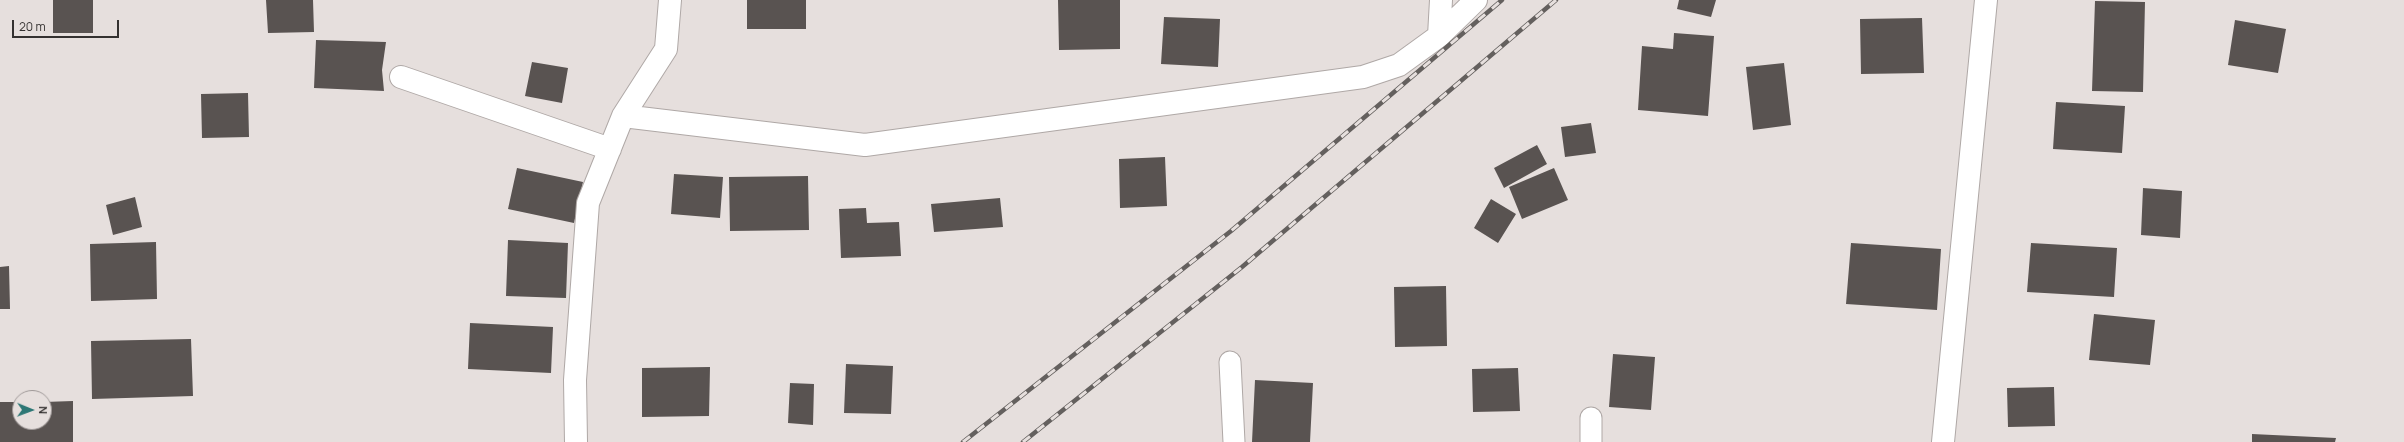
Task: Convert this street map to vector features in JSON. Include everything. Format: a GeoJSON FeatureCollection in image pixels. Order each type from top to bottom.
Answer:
{"type":"FeatureCollection","features":[{"type":"Feature","properties":{"kind":"street"},"geometry":{"type":"LineString","coordinates":[[576,442],[575,380],[588,203],[623,116],[666,49],[670,0]]}},
{"type":"Feature","properties":{"kind":"street"},"geometry":{"type":"LineString","coordinates":[[1439,36],[1441,0]]}},
{"type":"Feature","properties":{"kind":"street"},"geometry":{"type":"LineString","coordinates":[[623,116],[865,145],[1363,77],[1398,65],[1439,36],[1476,0]]}},
{"type":"Feature","properties":{"kind":"street"},"geometry":{"type":"LineString","coordinates":[[1943,442],[1986,0]]}},
{"type":"Feature","properties":{"kind":"street"},"geometry":{"type":"LineString","coordinates":[[401,77],[610,149]]}},
{"type":"Feature","properties":{"kind":"lane"},"geometry":{"type":"LineString","coordinates":[[1230,362],[1234,442]]}},
{"type":"Feature","properties":{"kind":"lane"},"geometry":{"type":"LineString","coordinates":[[1591,442],[1592,418]]}},
{"type":"Feature","properties":{"kind":"building"},"geometry":{"type":"Polygon","coordinates":[[[53,0],[93,0],[93,33],[53,33],[53,0]]]}},
{"type":"Feature","properties":{"kind":"building"},"geometry":{"type":"Polygon","coordinates":[[[266,0],[313,0],[314,32],[268,33],[266,0]]]}},
{"type":"Feature","properties":{"kind":"building"},"geometry":{"type":"Polygon","coordinates":[[[747,0],[806,0],[806,29],[747,29],[747,0]]]}},
{"type":"Feature","properties":{"kind":"building"},"geometry":{"type":"Polygon","coordinates":[[[1058,0],[1120,0],[1120,49],[1059,50],[1058,0]]]}},
{"type":"Feature","properties":{"kind":"building"},"geometry":{"type":"Polygon","coordinates":[[[1679,0],[1716,0],[1711,17],[1677,9],[1679,0]]]}},
{"type":"Feature","properties":{"kind":"building"},"geometry":{"type":"Polygon","coordinates":[[[2095,1],[2145,2],[2143,92],[2092,91],[2095,1]]]}},
{"type":"Feature","properties":{"kind":"building"},"geometry":{"type":"Polygon","coordinates":[[[1164,17],[1220,19],[1218,67],[1161,64],[1164,17]]]}},
{"type":"Feature","properties":{"kind":"building"},"geometry":{"type":"Polygon","coordinates":[[[1922,18],[1924,73],[1861,74],[1860,19],[1922,18]]]}},
{"type":"Feature","properties":{"kind":"building"},"geometry":{"type":"Polygon","coordinates":[[[2235,20],[2286,29],[2278,73],[2228,65],[2235,20]]]}},
{"type":"Feature","properties":{"kind":"building"},"geometry":{"type":"Polygon","coordinates":[[[1674,33],[1714,36],[1708,116],[1638,110],[1642,46],[1673,49],[1674,33]]]}},
{"type":"Feature","properties":{"kind":"building"},"geometry":{"type":"Polygon","coordinates":[[[316,40],[386,42],[382,70],[384,91],[314,88],[316,40]]]}},
{"type":"Feature","properties":{"kind":"building"},"geometry":{"type":"Polygon","coordinates":[[[532,62],[568,68],[562,103],[525,96],[532,62]]]}},
{"type":"Feature","properties":{"kind":"building"},"geometry":{"type":"Polygon","coordinates":[[[1784,63],[1791,125],[1753,130],[1746,67],[1784,63]]]}},
{"type":"Feature","properties":{"kind":"building"},"geometry":{"type":"Polygon","coordinates":[[[248,93],[249,137],[202,138],[201,94],[248,93]]]}},
{"type":"Feature","properties":{"kind":"building"},"geometry":{"type":"Polygon","coordinates":[[[2056,102],[2125,106],[2122,153],[2053,149],[2056,102]]]}},
{"type":"Feature","properties":{"kind":"building"},"geometry":{"type":"Polygon","coordinates":[[[1591,123],[1596,153],[1565,157],[1561,127],[1591,123]]]}},
{"type":"Feature","properties":{"kind":"building"},"geometry":{"type":"Polygon","coordinates":[[[1537,145],[1547,164],[1504,188],[1494,168],[1537,145]]]}},
{"type":"Feature","properties":{"kind":"building"},"geometry":{"type":"Polygon","coordinates":[[[1165,157],[1167,206],[1120,208],[1119,159],[1165,157]]]}},
{"type":"Feature","properties":{"kind":"building"},"geometry":{"type":"Polygon","coordinates":[[[517,168],[583,182],[574,223],[508,209],[517,168]]]}},
{"type":"Feature","properties":{"kind":"building"},"geometry":{"type":"Polygon","coordinates":[[[1554,168],[1568,200],[1522,219],[1509,187],[1554,168]]]}},
{"type":"Feature","properties":{"kind":"building"},"geometry":{"type":"Polygon","coordinates":[[[674,174],[723,177],[720,218],[671,214],[674,174]]]}},
{"type":"Feature","properties":{"kind":"building"},"geometry":{"type":"Polygon","coordinates":[[[808,176],[809,230],[730,231],[729,177],[808,176]]]}},
{"type":"Feature","properties":{"kind":"building"},"geometry":{"type":"Polygon","coordinates":[[[2143,188],[2182,191],[2180,238],[2141,235],[2143,188]]]}},
{"type":"Feature","properties":{"kind":"building"},"geometry":{"type":"Polygon","coordinates":[[[135,197],[142,227],[113,235],[106,205],[135,197]]]}},
{"type":"Feature","properties":{"kind":"building"},"geometry":{"type":"Polygon","coordinates":[[[1000,198],[1003,227],[934,232],[931,204],[1000,198]]]}},
{"type":"Feature","properties":{"kind":"building"},"geometry":{"type":"Polygon","coordinates":[[[1491,199],[1516,214],[1498,243],[1474,228],[1491,199]]]}},
{"type":"Feature","properties":{"kind":"building"},"geometry":{"type":"Polygon","coordinates":[[[866,208],[867,223],[899,222],[901,256],[841,258],[839,209],[866,208]]]}},
{"type":"Feature","properties":{"kind":"building"},"geometry":{"type":"Polygon","coordinates":[[[508,240],[568,243],[566,298],[506,296],[508,240]]]}},
{"type":"Feature","properties":{"kind":"building"},"geometry":{"type":"Polygon","coordinates":[[[156,242],[157,299],[91,301],[90,244],[156,242]]]}},
{"type":"Feature","properties":{"kind":"building"},"geometry":{"type":"Polygon","coordinates":[[[1851,243],[1941,249],[1937,310],[1846,304],[1851,243]]]}},
{"type":"Feature","properties":{"kind":"building"},"geometry":{"type":"Polygon","coordinates":[[[2031,243],[2117,248],[2114,297],[2027,292],[2031,243]]]}},
{"type":"Feature","properties":{"kind":"building"},"geometry":{"type":"Polygon","coordinates":[[[9,266],[10,309],[0,309],[0,267],[9,266]]]}},
{"type":"Feature","properties":{"kind":"building"},"geometry":{"type":"Polygon","coordinates":[[[1446,286],[1447,346],[1395,347],[1394,287],[1446,286]]]}},
{"type":"Feature","properties":{"kind":"building"},"geometry":{"type":"Polygon","coordinates":[[[2094,314],[2155,320],[2150,365],[2089,360],[2094,314]]]}},
{"type":"Feature","properties":{"kind":"building"},"geometry":{"type":"Polygon","coordinates":[[[470,323],[553,327],[551,373],[468,369],[470,323]]]}},
{"type":"Feature","properties":{"kind":"building"},"geometry":{"type":"Polygon","coordinates":[[[191,339],[193,396],[92,399],[91,341],[191,339]]]}},
{"type":"Feature","properties":{"kind":"building"},"geometry":{"type":"Polygon","coordinates":[[[1613,354],[1655,357],[1651,410],[1609,407],[1613,354]]]}},
{"type":"Feature","properties":{"kind":"building"},"geometry":{"type":"Polygon","coordinates":[[[846,364],[893,366],[891,414],[844,413],[846,364]]]}},
{"type":"Feature","properties":{"kind":"building"},"geometry":{"type":"Polygon","coordinates":[[[710,367],[709,416],[642,417],[642,368],[710,367]]]}},
{"type":"Feature","properties":{"kind":"building"},"geometry":{"type":"Polygon","coordinates":[[[1518,368],[1520,411],[1473,412],[1472,369],[1518,368]]]}},
{"type":"Feature","properties":{"kind":"building"},"geometry":{"type":"Polygon","coordinates":[[[1255,380],[1313,383],[1310,442],[1252,442],[1255,380]]]}},
{"type":"Feature","properties":{"kind":"building"},"geometry":{"type":"Polygon","coordinates":[[[790,383],[814,384],[813,425],[788,423],[790,383]]]}},
{"type":"Feature","properties":{"kind":"building"},"geometry":{"type":"Polygon","coordinates":[[[2054,387],[2055,426],[2008,427],[2007,388],[2054,387]]]}},
{"type":"Feature","properties":{"kind":"building"},"geometry":{"type":"Polygon","coordinates":[[[73,401],[73,442],[0,442],[0,402],[12,402],[12,430],[52,430],[52,402],[73,401]]]}},
{"type":"Feature","properties":{"kind":"building"},"geometry":{"type":"Polygon","coordinates":[[[2252,434],[2336,438],[2335,442],[2252,442],[2252,434]]]}},
{"type":"Feature","properties":{"kind":"railway"},"geometry":{"type":"LineString","coordinates":[[963,442],[1231,231],[1502,0]]}},
{"type":"Feature","properties":{"kind":"railway"},"geometry":{"type":"LineString","coordinates":[[1023,442],[1242,267],[1556,0]]}}]}
